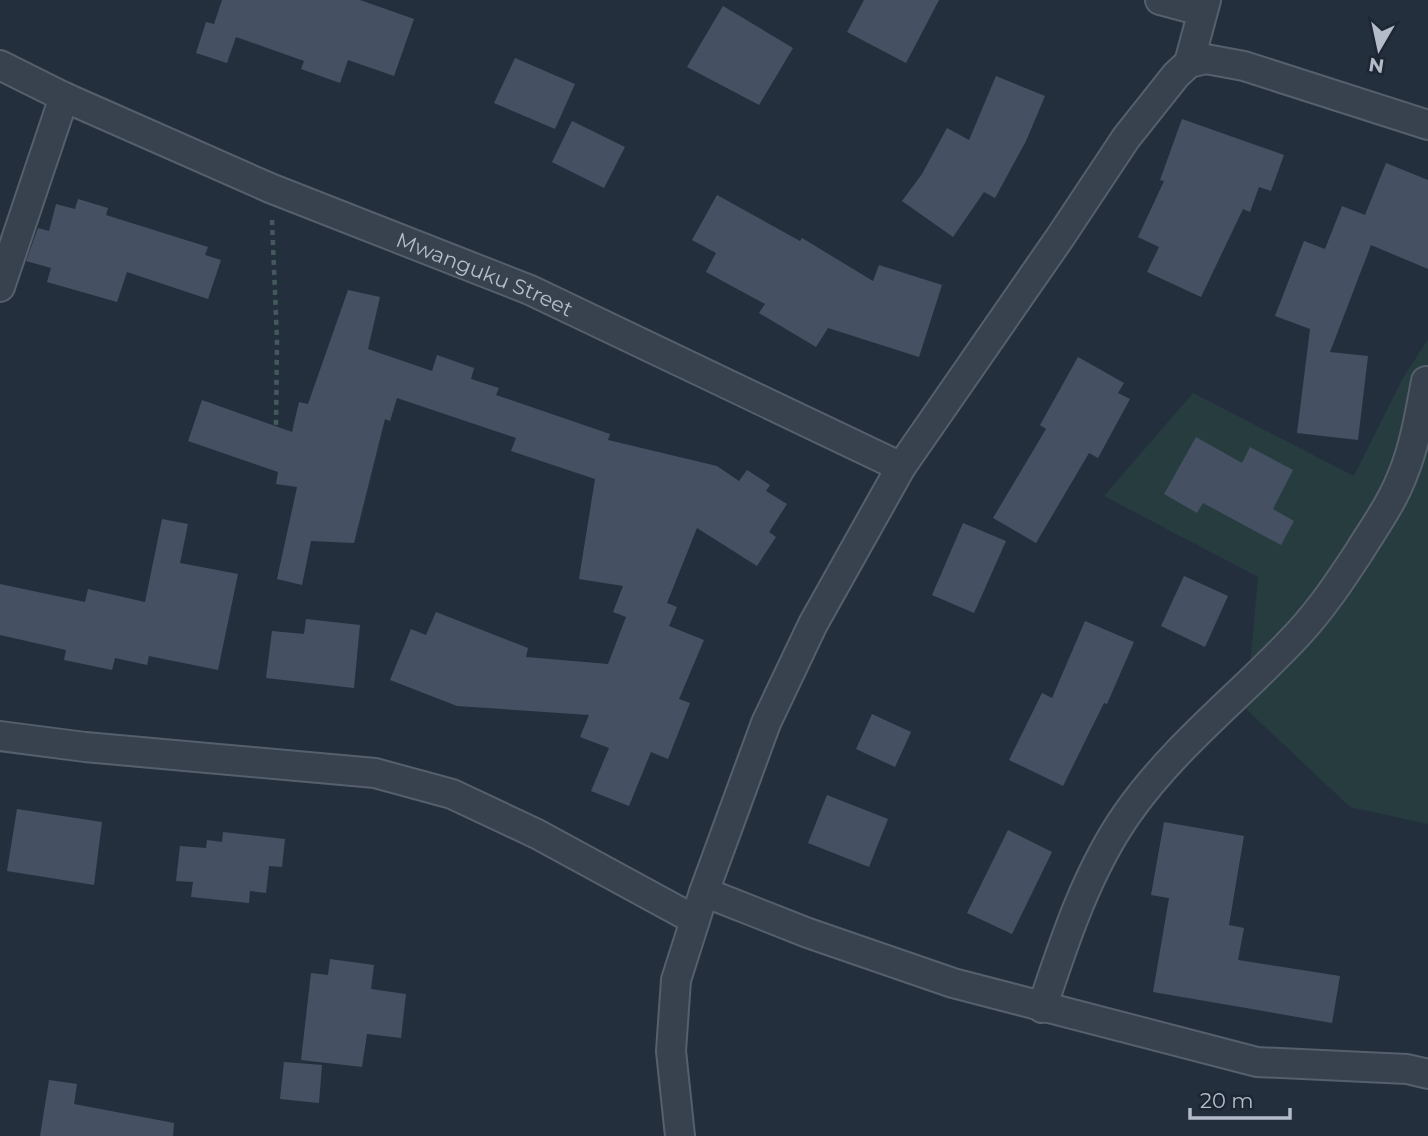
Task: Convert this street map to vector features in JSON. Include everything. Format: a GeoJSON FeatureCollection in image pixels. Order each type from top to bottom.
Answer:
{"type":"FeatureCollection","features":[{"type":"Feature","properties":{"kind":"street"},"geometry":{"type":"LineString","coordinates":[[680,1136],[671,1051],[676,980],[704,892],[766,723],[813,624],[901,467],[1126,138],[1189,62],[1203,5],[1160,0]]}},
{"type":"Feature","properties":{"kind":"street"},"geometry":{"type":"LineString","coordinates":[[1189,62],[1206,59],[1244,66],[1428,125]]}},
{"type":"Feature","properties":{"kind":"street","name":"Mwanguku Street"},"geometry":{"type":"LineString","coordinates":[[0,65],[64,97],[270,188],[530,290],[901,467]]}},
{"type":"Feature","properties":{"kind":"street"},"geometry":{"type":"LineString","coordinates":[[0,287],[64,97]]}},
{"type":"Feature","properties":{"kind":"street"},"geometry":{"type":"LineString","coordinates":[[1042,1008],[1075,916],[1099,862],[1127,814],[1160,773],[1214,716],[1298,634],[1332,594],[1386,512],[1404,472],[1416,432],[1426,382]]}},
{"type":"Feature","properties":{"kind":"street"},"geometry":{"type":"LineString","coordinates":[[0,736],[85,747],[375,773],[452,794],[537,834],[695,920]]}},
{"type":"Feature","properties":{"kind":"street"},"geometry":{"type":"LineString","coordinates":[[704,892],[808,933],[953,983],[1042,1008],[1257,1062],[1407,1069],[1428,1074]]}},
{"type":"Feature","properties":{"kind":"path"},"geometry":{"type":"LineString","coordinates":[[270,188],[277,303],[276,426]]}},
{"type":"Feature","properties":{"kind":"green space"},"geometry":{"type":"Polygon","coordinates":[[[1428,339],[1428,824],[1350,807],[1246,709],[1258,577],[1104,496],[1193,393],[1354,476],[1403,378],[1428,339]]]}},
{"type":"Feature","properties":{"kind":"building"},"geometry":{"type":"Polygon","coordinates":[[[222,0],[360,0],[414,19],[394,76],[348,60],[340,83],[301,69],[304,61],[236,37],[227,63],[196,53],[206,22],[214,24],[222,0]]]}},
{"type":"Feature","properties":{"kind":"building"},"geometry":{"type":"Polygon","coordinates":[[[864,0],[939,0],[906,63],[847,32],[864,0]]]}},
{"type":"Feature","properties":{"kind":"building"},"geometry":{"type":"Polygon","coordinates":[[[723,6],[793,48],[759,105],[687,67],[723,6]]]}},
{"type":"Feature","properties":{"kind":"building"},"geometry":{"type":"Polygon","coordinates":[[[515,58],[575,84],[555,129],[494,103],[515,58]]]}},
{"type":"Feature","properties":{"kind":"building"},"geometry":{"type":"Polygon","coordinates":[[[996,76],[1045,96],[1026,141],[995,198],[984,192],[953,237],[902,201],[922,174],[947,128],[969,140],[996,76]]]}},
{"type":"Feature","properties":{"kind":"building"},"geometry":{"type":"Polygon","coordinates":[[[1182,119],[1284,155],[1271,191],[1259,187],[1250,212],[1243,209],[1201,297],[1147,272],[1159,247],[1138,237],[1164,181],[1160,180],[1182,119]]]}},
{"type":"Feature","properties":{"kind":"building"},"geometry":{"type":"Polygon","coordinates":[[[572,121],[625,147],[604,188],[552,162],[572,121]]]}},
{"type":"Feature","properties":{"kind":"building"},"geometry":{"type":"Polygon","coordinates":[[[1386,163],[1428,180],[1428,269],[1371,245],[1330,352],[1368,356],[1358,440],[1297,433],[1310,329],[1275,316],[1304,241],[1325,249],[1342,206],[1365,215],[1386,163]]]}},
{"type":"Feature","properties":{"kind":"building"},"geometry":{"type":"Polygon","coordinates":[[[717,195],[800,241],[802,238],[873,281],[879,265],[942,285],[919,357],[828,328],[816,347],[759,313],[765,304],[706,272],[716,253],[692,240],[717,195]]]}},
{"type":"Feature","properties":{"kind":"building"},"geometry":{"type":"Polygon","coordinates":[[[78,199],[108,208],[106,215],[208,247],[205,255],[221,260],[208,299],[127,272],[117,302],[47,282],[51,268],[26,261],[38,228],[49,231],[56,204],[75,209],[78,199]]]}},
{"type":"Feature","properties":{"kind":"building"},"geometry":{"type":"Polygon","coordinates":[[[348,290],[380,297],[368,349],[432,371],[437,355],[474,368],[471,379],[499,388],[496,395],[610,434],[608,440],[717,466],[739,481],[747,470],[770,485],[766,491],[787,504],[769,532],[776,537],[757,566],[697,528],[667,603],[677,607],[669,626],[704,640],[679,699],[690,703],[668,759],[651,752],[629,806],[591,791],[609,748],[580,737],[589,715],[457,706],[390,680],[411,629],[426,635],[436,612],[528,648],[526,657],[608,664],[626,617],[613,612],[623,586],[579,579],[595,479],[511,451],[516,438],[397,398],[390,421],[385,419],[354,543],[311,541],[302,585],[277,579],[297,487],[276,484],[278,472],[188,441],[202,400],[292,432],[299,402],[308,404],[348,290]]]}},
{"type":"Feature","properties":{"kind":"building"},"geometry":{"type":"Polygon","coordinates":[[[1078,357],[1124,383],[1118,393],[1130,399],[1098,458],[1089,453],[1036,543],[993,518],[1046,429],[1040,425],[1078,357]]]}},
{"type":"Feature","properties":{"kind":"building"},"geometry":{"type":"Polygon","coordinates":[[[1196,437],[1242,463],[1250,447],[1293,470],[1273,509],[1294,521],[1281,545],[1203,503],[1197,513],[1164,494],[1196,437]]]}},
{"type":"Feature","properties":{"kind":"building"},"geometry":{"type":"Polygon","coordinates":[[[162,519],[188,524],[180,563],[238,574],[218,670],[149,656],[147,665],[115,658],[112,670],[64,660],[66,650],[0,635],[0,584],[85,602],[88,589],[145,602],[162,519]]]}},
{"type":"Feature","properties":{"kind":"building"},"geometry":{"type":"Polygon","coordinates":[[[963,523],[1006,541],[974,613],[932,595],[963,523]]]}},
{"type":"Feature","properties":{"kind":"building"},"geometry":{"type":"Polygon","coordinates":[[[1184,576],[1228,596],[1205,647],[1161,626],[1184,576]]]}},
{"type":"Feature","properties":{"kind":"building"},"geometry":{"type":"Polygon","coordinates":[[[306,619],[360,625],[354,688],[266,678],[272,631],[304,634],[306,619]]]}},
{"type":"Feature","properties":{"kind":"building"},"geometry":{"type":"Polygon","coordinates":[[[1085,621],[1134,642],[1107,704],[1104,703],[1063,786],[1009,760],[1042,693],[1052,698],[1085,621]]]}},
{"type":"Feature","properties":{"kind":"building"},"geometry":{"type":"Polygon","coordinates":[[[872,714],[911,732],[895,767],[856,749],[872,714]]]}},
{"type":"Feature","properties":{"kind":"building"},"geometry":{"type":"Polygon","coordinates":[[[827,795],[888,819],[869,867],[808,843],[827,795]]]}},
{"type":"Feature","properties":{"kind":"building"},"geometry":{"type":"Polygon","coordinates":[[[17,809],[102,822],[94,885],[7,871],[17,809]]]}},
{"type":"Feature","properties":{"kind":"building"},"geometry":{"type":"Polygon","coordinates":[[[1164,822],[1244,836],[1229,925],[1244,928],[1238,960],[1340,976],[1332,1023],[1153,992],[1169,898],[1151,895],[1164,822]]]}},
{"type":"Feature","properties":{"kind":"building"},"geometry":{"type":"Polygon","coordinates":[[[1008,830],[1052,852],[1012,934],[967,913],[1008,830]]]}},
{"type":"Feature","properties":{"kind":"building"},"geometry":{"type":"Polygon","coordinates":[[[223,832],[285,839],[282,867],[269,866],[266,893],[250,891],[249,903],[191,897],[193,882],[176,881],[180,846],[206,848],[207,840],[222,842],[223,832]]]}},
{"type":"Feature","properties":{"kind":"building"},"geometry":{"type":"Polygon","coordinates":[[[330,959],[374,965],[371,989],[406,994],[401,1038],[367,1034],[362,1067],[301,1060],[311,973],[328,975],[330,959]]]}},
{"type":"Feature","properties":{"kind":"building"},"geometry":{"type":"Polygon","coordinates":[[[284,1062],[322,1065],[319,1103],[280,1099],[284,1062]]]}},
{"type":"Feature","properties":{"kind":"building"},"geometry":{"type":"Polygon","coordinates":[[[49,1080],[77,1084],[74,1104],[174,1123],[173,1136],[40,1136],[49,1080]]]}}]}
